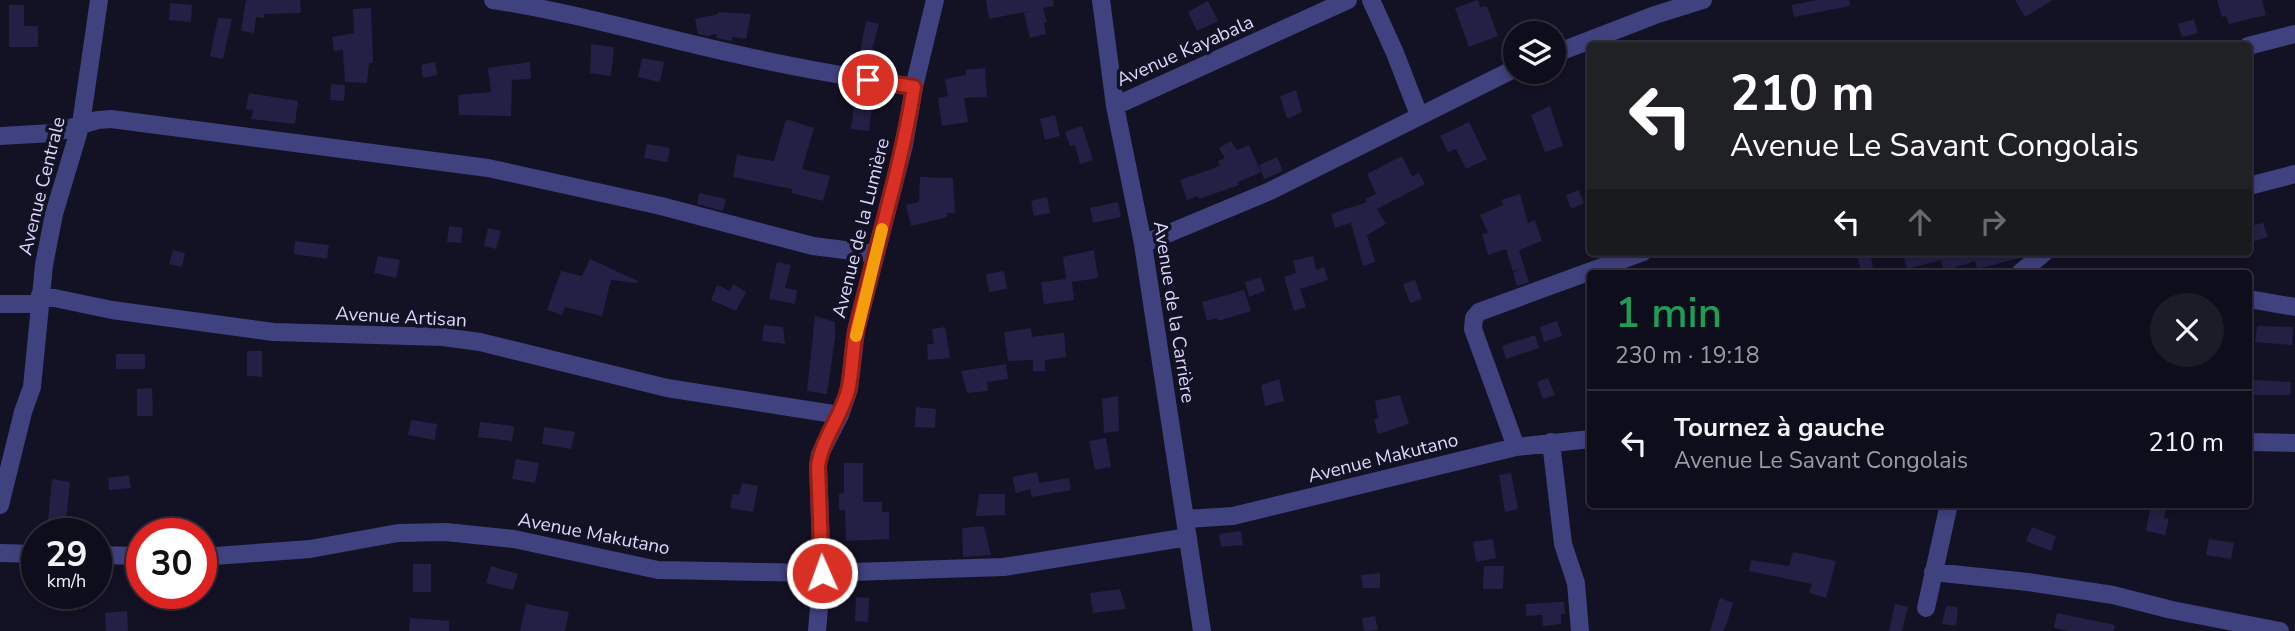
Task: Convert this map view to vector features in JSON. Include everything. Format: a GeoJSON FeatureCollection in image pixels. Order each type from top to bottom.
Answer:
{"type":"FeatureCollection","features":[{"type":"Feature","properties":{"kind":"street","name":"Avenue Centrale"},"geometry":{"type":"LineString","coordinates":[[0,505],[3,477],[32,387],[40,300],[54,215],[81,124],[99,0]]}},
{"type":"Feature","properties":{"kind":"street"},"geometry":{"type":"LineString","coordinates":[[493,0],[540,4],[740,55],[914,87]]}},
{"type":"Feature","properties":{"kind":"street","name":"Avenue de la Lumière"},"geometry":{"type":"LineString","coordinates":[[817,631],[822,573],[818,466],[820,454],[840,415],[849,389],[856,331],[904,145],[914,87],[935,0]]}},
{"type":"Feature","properties":{"kind":"street","name":"Avenue de la Carrière"},"geometry":{"type":"LineString","coordinates":[[1101,0],[1115,106],[1143,244],[1202,631]]}},
{"type":"Feature","properties":{"kind":"street","name":"Avenue Kayabala"},"geometry":{"type":"LineString","coordinates":[[1115,106],[1348,0]]}},
{"type":"Feature","properties":{"kind":"street"},"geometry":{"type":"LineString","coordinates":[[1371,0],[1419,115]]}},
{"type":"Feature","properties":{"kind":"street"},"geometry":{"type":"LineString","coordinates":[[1603,41],[1655,15],[1703,0]]}},
{"type":"Feature","properties":{"kind":"street"},"geometry":{"type":"LineString","coordinates":[[2252,45],[2295,34]]}},
{"type":"Feature","properties":{"kind":"street"},"geometry":{"type":"LineString","coordinates":[[1566,51],[1587,45]]}},
{"type":"Feature","properties":{"kind":"street"},"geometry":{"type":"LineString","coordinates":[[1143,244],[1270,191],[1503,74]]}},
{"type":"Feature","properties":{"kind":"street"},"geometry":{"type":"LineString","coordinates":[[0,136],[53,133],[81,124],[111,119],[488,168],[661,206],[813,246],[876,254]]}},
{"type":"Feature","properties":{"kind":"street"},"geometry":{"type":"LineString","coordinates":[[2252,185],[2295,174]]}},
{"type":"Feature","properties":{"kind":"street"},"geometry":{"type":"LineString","coordinates":[[1594,270],[1632,256]]}},
{"type":"Feature","properties":{"kind":"street"},"geometry":{"type":"LineString","coordinates":[[2024,270],[2040,256]]}},
{"type":"Feature","properties":{"kind":"street"},"geometry":{"type":"LineString","coordinates":[[1516,447],[1473,329],[1474,318],[1479,312],[1587,272]]}},
{"type":"Feature","properties":{"kind":"street","name":"Avenue Artisan"},"geometry":{"type":"LineString","coordinates":[[0,304],[40,300],[273,332],[443,337],[480,342],[667,388],[840,415]]}},
{"type":"Feature","properties":{"kind":"street"},"geometry":{"type":"LineString","coordinates":[[2252,300],[2295,307]]}},
{"type":"Feature","properties":{"kind":"street","name":"Avenue Makutano"},"geometry":{"type":"LineString","coordinates":[[217,557],[310,549],[398,533],[446,532],[514,539],[658,570],[822,573],[1004,567],[1187,528],[1516,447],[1587,439]]}},
{"type":"Feature","properties":{"kind":"street"},"geometry":{"type":"LineString","coordinates":[[1551,442],[1563,544],[1576,583],[1580,631]]}},
{"type":"Feature","properties":{"kind":"street"},"geometry":{"type":"LineString","coordinates":[[2252,442],[2295,443]]}},
{"type":"Feature","properties":{"kind":"street"},"geometry":{"type":"LineString","coordinates":[[1926,608],[1948,508]]}},
{"type":"Feature","properties":{"kind":"street"},"geometry":{"type":"LineString","coordinates":[[0,553],[21,554]]}},
{"type":"Feature","properties":{"kind":"street"},"geometry":{"type":"LineString","coordinates":[[1933,572],[2028,582],[2113,595],[2172,610],[2280,631]]}},
{"type":"Feature","properties":{"kind":"building"},"geometry":{"type":"Polygon","coordinates":[[[246,0],[300,0],[301,13],[264,14],[264,18],[256,17],[254,33],[241,31],[246,0]]]}},
{"type":"Feature","properties":{"kind":"building"},"geometry":{"type":"Polygon","coordinates":[[[986,0],[1053,0],[1054,6],[1043,8],[1047,22],[1044,23],[1046,34],[1030,38],[1024,13],[1030,11],[989,19],[986,0]]]}},
{"type":"Feature","properties":{"kind":"building"},"geometry":{"type":"Polygon","coordinates":[[[1478,0],[1480,7],[1487,6],[1498,36],[1469,47],[1455,8],[1478,0]]]}},
{"type":"Feature","properties":{"kind":"building"},"geometry":{"type":"Polygon","coordinates":[[[1817,0],[1849,0],[1850,6],[1794,17],[1792,5],[1817,0]]]}},
{"type":"Feature","properties":{"kind":"building"},"geometry":{"type":"Polygon","coordinates":[[[2015,0],[2053,0],[2025,17],[2015,0]]]}},
{"type":"Feature","properties":{"kind":"building"},"geometry":{"type":"Polygon","coordinates":[[[2217,0],[2262,0],[2266,15],[2229,24],[2226,16],[2222,17],[2217,0]]]}},
{"type":"Feature","properties":{"kind":"building"},"geometry":{"type":"Polygon","coordinates":[[[1208,1],[1218,21],[1197,31],[1188,12],[1208,1]]]}},
{"type":"Feature","properties":{"kind":"building"},"geometry":{"type":"Polygon","coordinates":[[[170,3],[192,5],[191,22],[169,20],[170,3]]]}},
{"type":"Feature","properties":{"kind":"building"},"geometry":{"type":"Polygon","coordinates":[[[9,5],[24,5],[24,26],[38,26],[38,47],[9,47],[9,5]]]}},
{"type":"Feature","properties":{"kind":"building"},"geometry":{"type":"Polygon","coordinates":[[[371,8],[373,63],[369,63],[367,83],[345,82],[343,50],[334,51],[332,37],[354,33],[353,9],[371,8]]]}},
{"type":"Feature","properties":{"kind":"building"},"geometry":{"type":"Polygon","coordinates":[[[719,12],[751,14],[746,39],[732,37],[732,41],[716,38],[717,34],[698,34],[695,19],[719,12]]]}},
{"type":"Feature","properties":{"kind":"building"},"geometry":{"type":"Polygon","coordinates":[[[218,18],[232,19],[223,59],[210,56],[218,18]]]}},
{"type":"Feature","properties":{"kind":"building"},"geometry":{"type":"Polygon","coordinates":[[[2194,19],[2198,33],[2182,37],[2178,24],[2194,19]]]}},
{"type":"Feature","properties":{"kind":"building"},"geometry":{"type":"Polygon","coordinates":[[[866,21],[879,24],[867,68],[857,66],[866,21]]]}},
{"type":"Feature","properties":{"kind":"building"},"geometry":{"type":"Polygon","coordinates":[[[591,44],[614,47],[611,76],[590,73],[591,44]]]}},
{"type":"Feature","properties":{"kind":"building"},"geometry":{"type":"Polygon","coordinates":[[[642,58],[664,62],[660,82],[638,77],[642,58]]]}},
{"type":"Feature","properties":{"kind":"building"},"geometry":{"type":"Polygon","coordinates":[[[435,62],[437,75],[423,78],[421,65],[435,62]]]}},
{"type":"Feature","properties":{"kind":"building"},"geometry":{"type":"Polygon","coordinates":[[[530,62],[531,79],[512,80],[511,116],[459,115],[458,95],[491,92],[488,68],[530,62]]]}},
{"type":"Feature","properties":{"kind":"building"},"geometry":{"type":"Polygon","coordinates":[[[985,68],[987,97],[964,98],[968,122],[942,126],[938,98],[948,96],[945,79],[966,75],[966,70],[985,68]]]}},
{"type":"Feature","properties":{"kind":"building"},"geometry":{"type":"Polygon","coordinates":[[[331,84],[345,85],[344,101],[330,100],[331,84]]]}},
{"type":"Feature","properties":{"kind":"building"},"geometry":{"type":"Polygon","coordinates":[[[1296,90],[1302,112],[1287,119],[1280,96],[1296,90]]]}},
{"type":"Feature","properties":{"kind":"building"},"geometry":{"type":"Polygon","coordinates":[[[249,93],[298,101],[295,124],[251,119],[253,110],[246,109],[249,93]]]}},
{"type":"Feature","properties":{"kind":"building"},"geometry":{"type":"Polygon","coordinates":[[[854,103],[872,106],[869,131],[851,129],[854,103]]]}},
{"type":"Feature","properties":{"kind":"building"},"geometry":{"type":"Polygon","coordinates":[[[1550,106],[1563,146],[1545,152],[1531,115],[1550,106]]]}},
{"type":"Feature","properties":{"kind":"building"},"geometry":{"type":"Polygon","coordinates":[[[1055,115],[1060,136],[1045,140],[1040,119],[1055,115]]]}},
{"type":"Feature","properties":{"kind":"building"},"geometry":{"type":"Polygon","coordinates":[[[786,119],[814,128],[802,169],[830,176],[823,201],[791,193],[792,189],[733,177],[737,155],[774,161],[786,119]]]}},
{"type":"Feature","properties":{"kind":"building"},"geometry":{"type":"Polygon","coordinates":[[[1469,122],[1487,159],[1466,169],[1456,149],[1448,152],[1440,136],[1469,122]]]}},
{"type":"Feature","properties":{"kind":"building"},"geometry":{"type":"Polygon","coordinates":[[[1082,126],[1093,160],[1080,164],[1075,145],[1070,146],[1065,132],[1082,126]]]}},
{"type":"Feature","properties":{"kind":"building"},"geometry":{"type":"Polygon","coordinates":[[[1231,141],[1237,150],[1249,145],[1261,172],[1238,182],[1239,185],[1199,199],[1198,196],[1187,200],[1180,180],[1220,166],[1218,161],[1225,158],[1219,148],[1231,141]]]}},
{"type":"Feature","properties":{"kind":"building"},"geometry":{"type":"Polygon","coordinates":[[[647,144],[670,148],[667,162],[644,158],[647,144]]]}},
{"type":"Feature","properties":{"kind":"building"},"geometry":{"type":"Polygon","coordinates":[[[1402,156],[1412,176],[1419,173],[1425,184],[1377,209],[1386,224],[1367,235],[1375,262],[1363,266],[1351,223],[1335,228],[1331,214],[1367,202],[1366,199],[1376,194],[1367,174],[1402,156]]]}},
{"type":"Feature","properties":{"kind":"building"},"geometry":{"type":"Polygon","coordinates":[[[1277,157],[1283,171],[1264,179],[1259,165],[1277,157]]]}},
{"type":"Feature","properties":{"kind":"building"},"geometry":{"type":"Polygon","coordinates":[[[920,177],[953,178],[955,213],[947,213],[947,217],[911,226],[906,205],[919,202],[920,177]]]}},
{"type":"Feature","properties":{"kind":"building"},"geometry":{"type":"Polygon","coordinates":[[[1579,190],[1584,203],[1571,209],[1566,195],[1579,190]]]}},
{"type":"Feature","properties":{"kind":"building"},"geometry":{"type":"Polygon","coordinates":[[[699,193],[726,199],[723,211],[697,204],[699,193]]]}},
{"type":"Feature","properties":{"kind":"building"},"geometry":{"type":"Polygon","coordinates":[[[1520,194],[1528,223],[1535,220],[1542,241],[1519,250],[1529,282],[1517,286],[1513,273],[1520,269],[1513,271],[1506,249],[1488,255],[1482,234],[1488,233],[1480,215],[1503,205],[1501,200],[1520,194]]]}},
{"type":"Feature","properties":{"kind":"building"},"geometry":{"type":"Polygon","coordinates":[[[1047,197],[1050,213],[1034,216],[1031,201],[1047,197]]]}},
{"type":"Feature","properties":{"kind":"building"},"geometry":{"type":"Polygon","coordinates":[[[1118,202],[1121,217],[1093,223],[1090,208],[1118,202]]]}},
{"type":"Feature","properties":{"kind":"building"},"geometry":{"type":"Polygon","coordinates":[[[2263,223],[2268,237],[2252,242],[2252,225],[2263,223]]]}},
{"type":"Feature","properties":{"kind":"building"},"geometry":{"type":"Polygon","coordinates":[[[449,226],[463,228],[461,243],[447,242],[449,226]]]}},
{"type":"Feature","properties":{"kind":"building"},"geometry":{"type":"Polygon","coordinates":[[[488,228],[501,231],[496,249],[484,246],[488,228]]]}},
{"type":"Feature","properties":{"kind":"building"},"geometry":{"type":"Polygon","coordinates":[[[295,241],[329,245],[327,259],[294,254],[295,241]]]}},
{"type":"Feature","properties":{"kind":"building"},"geometry":{"type":"Polygon","coordinates":[[[173,250],[185,253],[182,267],[169,264],[173,250]]]}},
{"type":"Feature","properties":{"kind":"building"},"geometry":{"type":"Polygon","coordinates":[[[1094,250],[1098,278],[1072,282],[1074,300],[1044,304],[1041,282],[1066,279],[1063,257],[1094,250]]]}},
{"type":"Feature","properties":{"kind":"building"},"geometry":{"type":"Polygon","coordinates":[[[378,256],[400,260],[396,278],[374,273],[378,256]]]}},
{"type":"Feature","properties":{"kind":"building"},"geometry":{"type":"Polygon","coordinates":[[[1313,256],[1316,270],[1324,267],[1328,280],[1300,289],[1306,307],[1294,311],[1284,277],[1296,273],[1293,261],[1313,256]]]}},
{"type":"Feature","properties":{"kind":"building"},"geometry":{"type":"Polygon","coordinates":[[[1857,256],[1871,256],[1873,268],[1861,270],[1857,256]]]}},
{"type":"Feature","properties":{"kind":"building"},"geometry":{"type":"Polygon","coordinates":[[[1904,256],[2022,256],[1977,269],[1975,261],[1944,270],[1941,260],[1907,269],[1904,256]]]}},
{"type":"Feature","properties":{"kind":"building"},"geometry":{"type":"Polygon","coordinates":[[[590,259],[638,281],[611,280],[602,316],[565,307],[562,315],[547,310],[561,271],[582,276],[590,259]]]}},
{"type":"Feature","properties":{"kind":"building"},"geometry":{"type":"Polygon","coordinates":[[[777,262],[791,265],[785,288],[797,290],[795,304],[769,299],[777,262]]]}},
{"type":"Feature","properties":{"kind":"building"},"geometry":{"type":"Polygon","coordinates":[[[1004,271],[1007,289],[989,292],[986,274],[1004,271]]]}},
{"type":"Feature","properties":{"kind":"building"},"geometry":{"type":"Polygon","coordinates":[[[1261,277],[1265,291],[1249,297],[1245,282],[1261,277]]]}},
{"type":"Feature","properties":{"kind":"building"},"geometry":{"type":"Polygon","coordinates":[[[1415,280],[1422,299],[1410,303],[1403,284],[1415,280]]]}},
{"type":"Feature","properties":{"kind":"building"},"geometry":{"type":"Polygon","coordinates":[[[733,284],[746,292],[736,311],[711,300],[717,285],[730,291],[733,284]]]}},
{"type":"Feature","properties":{"kind":"building"},"geometry":{"type":"Polygon","coordinates":[[[1244,290],[1251,311],[1218,321],[1217,318],[1207,321],[1202,302],[1244,290]]]}},
{"type":"Feature","properties":{"kind":"building"},"geometry":{"type":"Polygon","coordinates":[[[815,316],[835,322],[827,394],[807,391],[815,316]]]}},
{"type":"Feature","properties":{"kind":"building"},"geometry":{"type":"Polygon","coordinates":[[[1557,321],[1562,336],[1544,342],[1540,327],[1557,321]]]}},
{"type":"Feature","properties":{"kind":"building"},"geometry":{"type":"Polygon","coordinates":[[[764,325],[783,327],[785,344],[762,341],[764,325]]]}},
{"type":"Feature","properties":{"kind":"building"},"geometry":{"type":"Polygon","coordinates":[[[2257,326],[2293,327],[2292,345],[2255,342],[2257,326]]]}},
{"type":"Feature","properties":{"kind":"building"},"geometry":{"type":"Polygon","coordinates":[[[945,327],[950,358],[928,360],[927,344],[934,344],[932,329],[945,327]]]}},
{"type":"Feature","properties":{"kind":"building"},"geometry":{"type":"Polygon","coordinates":[[[1031,328],[1032,337],[1064,333],[1066,357],[1045,360],[1045,371],[1033,371],[1033,360],[1008,361],[1004,332],[1031,328]]]}},
{"type":"Feature","properties":{"kind":"building"},"geometry":{"type":"Polygon","coordinates":[[[1535,335],[1539,348],[1506,359],[1502,346],[1535,335]]]}},
{"type":"Feature","properties":{"kind":"building"},"geometry":{"type":"Polygon","coordinates":[[[247,351],[262,351],[262,377],[247,376],[247,351]]]}},
{"type":"Feature","properties":{"kind":"building"},"geometry":{"type":"Polygon","coordinates":[[[116,354],[145,354],[145,369],[116,369],[116,354]]]}},
{"type":"Feature","properties":{"kind":"building"},"geometry":{"type":"Polygon","coordinates":[[[1006,364],[1008,379],[987,382],[988,391],[967,393],[961,371],[1006,364]]]}},
{"type":"Feature","properties":{"kind":"building"},"geometry":{"type":"Polygon","coordinates":[[[1548,378],[1555,395],[1543,399],[1537,382],[1548,378]]]}},
{"type":"Feature","properties":{"kind":"building"},"geometry":{"type":"Polygon","coordinates":[[[1279,379],[1284,401],[1265,406],[1261,385],[1279,379]]]}},
{"type":"Feature","properties":{"kind":"building"},"geometry":{"type":"Polygon","coordinates":[[[2254,380],[2291,382],[2290,395],[2254,395],[2254,380]]]}},
{"type":"Feature","properties":{"kind":"building"},"geometry":{"type":"Polygon","coordinates":[[[152,388],[153,416],[137,416],[137,389],[152,388]]]}},
{"type":"Feature","properties":{"kind":"building"},"geometry":{"type":"Polygon","coordinates":[[[1400,395],[1409,424],[1378,434],[1374,420],[1378,418],[1375,401],[1400,395]]]}},
{"type":"Feature","properties":{"kind":"building"},"geometry":{"type":"Polygon","coordinates":[[[1118,396],[1119,431],[1104,433],[1102,399],[1118,396]]]}},
{"type":"Feature","properties":{"kind":"building"},"geometry":{"type":"Polygon","coordinates":[[[916,407],[936,409],[935,428],[915,427],[916,407]]]}},
{"type":"Feature","properties":{"kind":"building"},"geometry":{"type":"Polygon","coordinates":[[[411,420],[437,424],[435,440],[408,435],[411,420]]]}},
{"type":"Feature","properties":{"kind":"building"},"geometry":{"type":"Polygon","coordinates":[[[480,422],[514,426],[512,441],[478,437],[480,422]]]}},
{"type":"Feature","properties":{"kind":"building"},"geometry":{"type":"Polygon","coordinates":[[[544,427],[575,432],[571,449],[542,444],[544,427]]]}},
{"type":"Feature","properties":{"kind":"building"},"geometry":{"type":"Polygon","coordinates":[[[1106,438],[1111,467],[1095,470],[1089,441],[1106,438]]]}},
{"type":"Feature","properties":{"kind":"building"},"geometry":{"type":"Polygon","coordinates":[[[516,459],[539,463],[535,483],[512,479],[516,459]]]}},
{"type":"Feature","properties":{"kind":"building"},"geometry":{"type":"Polygon","coordinates":[[[844,463],[863,463],[863,502],[882,502],[882,512],[889,512],[889,539],[846,541],[845,510],[839,510],[839,494],[844,493],[844,463]]]}},
{"type":"Feature","properties":{"kind":"building"},"geometry":{"type":"Polygon","coordinates":[[[1037,472],[1039,483],[1069,478],[1071,490],[1032,497],[1030,489],[1016,493],[1012,477],[1037,472]]]}},
{"type":"Feature","properties":{"kind":"building"},"geometry":{"type":"Polygon","coordinates":[[[1511,473],[1518,509],[1505,512],[1499,475],[1511,473]]]}},
{"type":"Feature","properties":{"kind":"building"},"geometry":{"type":"Polygon","coordinates":[[[129,475],[131,488],[109,490],[108,478],[129,475]]]}},
{"type":"Feature","properties":{"kind":"building"},"geometry":{"type":"Polygon","coordinates":[[[52,479],[70,482],[66,518],[48,518],[52,479]]]}},
{"type":"Feature","properties":{"kind":"building"},"geometry":{"type":"Polygon","coordinates":[[[742,483],[758,486],[753,512],[730,508],[733,494],[739,495],[742,483]]]}},
{"type":"Feature","properties":{"kind":"building"},"geometry":{"type":"Polygon","coordinates":[[[979,494],[1005,494],[1005,515],[976,516],[979,494]]]}},
{"type":"Feature","properties":{"kind":"building"},"geometry":{"type":"Polygon","coordinates":[[[2150,508],[2166,508],[2164,518],[2169,519],[2165,535],[2146,531],[2150,508]]]}},
{"type":"Feature","properties":{"kind":"building"},"geometry":{"type":"Polygon","coordinates":[[[984,526],[991,555],[963,557],[962,528],[984,526]]]}},
{"type":"Feature","properties":{"kind":"building"},"geometry":{"type":"Polygon","coordinates":[[[2032,527],[2056,536],[2051,551],[2026,541],[2032,527]]]}},
{"type":"Feature","properties":{"kind":"building"},"geometry":{"type":"Polygon","coordinates":[[[1241,531],[1243,545],[1221,547],[1219,534],[1241,531]]]}},
{"type":"Feature","properties":{"kind":"building"},"geometry":{"type":"Polygon","coordinates":[[[1493,539],[1496,558],[1476,562],[1473,542],[1493,539]]]}},
{"type":"Feature","properties":{"kind":"building"},"geometry":{"type":"Polygon","coordinates":[[[2209,539],[2234,543],[2231,559],[2206,555],[2209,539]]]}},
{"type":"Feature","properties":{"kind":"building"},"geometry":{"type":"Polygon","coordinates":[[[1793,552],[1836,561],[1826,598],[1809,593],[1812,584],[1749,571],[1751,560],[1789,566],[1793,552]]]}},
{"type":"Feature","properties":{"kind":"building"},"geometry":{"type":"Polygon","coordinates":[[[413,564],[431,564],[431,592],[413,592],[413,564]]]}},
{"type":"Feature","properties":{"kind":"building"},"geometry":{"type":"Polygon","coordinates":[[[491,566],[518,574],[513,590],[486,583],[491,566]]]}},
{"type":"Feature","properties":{"kind":"building"},"geometry":{"type":"Polygon","coordinates":[[[1484,566],[1504,566],[1503,589],[1483,589],[1484,566]]]}},
{"type":"Feature","properties":{"kind":"building"},"geometry":{"type":"Polygon","coordinates":[[[1380,573],[1380,588],[1363,588],[1361,575],[1380,573]]]}},
{"type":"Feature","properties":{"kind":"building"},"geometry":{"type":"Polygon","coordinates":[[[1120,589],[1126,609],[1093,613],[1090,593],[1120,589]]]}},
{"type":"Feature","properties":{"kind":"building"},"geometry":{"type":"Polygon","coordinates":[[[856,597],[869,598],[868,622],[855,621],[856,597]]]}},
{"type":"Feature","properties":{"kind":"building"},"geometry":{"type":"Polygon","coordinates":[[[1720,598],[1733,603],[1727,623],[1723,631],[1710,631],[1720,598]]]}},
{"type":"Feature","properties":{"kind":"building"},"geometry":{"type":"Polygon","coordinates":[[[1564,602],[1565,614],[1561,614],[1561,624],[1543,626],[1542,615],[1526,616],[1526,604],[1564,602]]]}},
{"type":"Feature","properties":{"kind":"building"},"geometry":{"type":"Polygon","coordinates":[[[526,604],[569,612],[565,631],[520,631],[526,604]]]}},
{"type":"Feature","properties":{"kind":"building"},"geometry":{"type":"Polygon","coordinates":[[[1895,604],[1908,607],[1902,631],[1889,631],[1895,604]]]}},
{"type":"Feature","properties":{"kind":"building"},"geometry":{"type":"Polygon","coordinates":[[[1946,606],[1958,607],[1956,626],[1942,624],[1946,606]]]}},
{"type":"Feature","properties":{"kind":"building"},"geometry":{"type":"Polygon","coordinates":[[[127,611],[128,631],[106,631],[105,613],[127,611]]]}},
{"type":"Feature","properties":{"kind":"building"},"geometry":{"type":"Polygon","coordinates":[[[2057,613],[2115,625],[2114,631],[2069,631],[2054,628],[2057,613]]]}},
{"type":"Feature","properties":{"kind":"building"},"geometry":{"type":"Polygon","coordinates":[[[1375,616],[1378,630],[1364,631],[1362,618],[1375,616]]]}},
{"type":"Feature","properties":{"kind":"building"},"geometry":{"type":"Polygon","coordinates":[[[410,618],[449,621],[449,631],[409,631],[410,618]]]}},
{"type":"Feature","properties":{"kind":"slow traffic"},"geometry":{"type":"LineString","coordinates":[[856,336],[882,229]]}},
{"type":"Feature","properties":{"kind":"route"},"geometry":{"type":"LineString","coordinates":[[822,573],[818,466],[820,454],[840,415],[849,389],[856,331],[904,145],[914,87],[868,80]]}}]}
